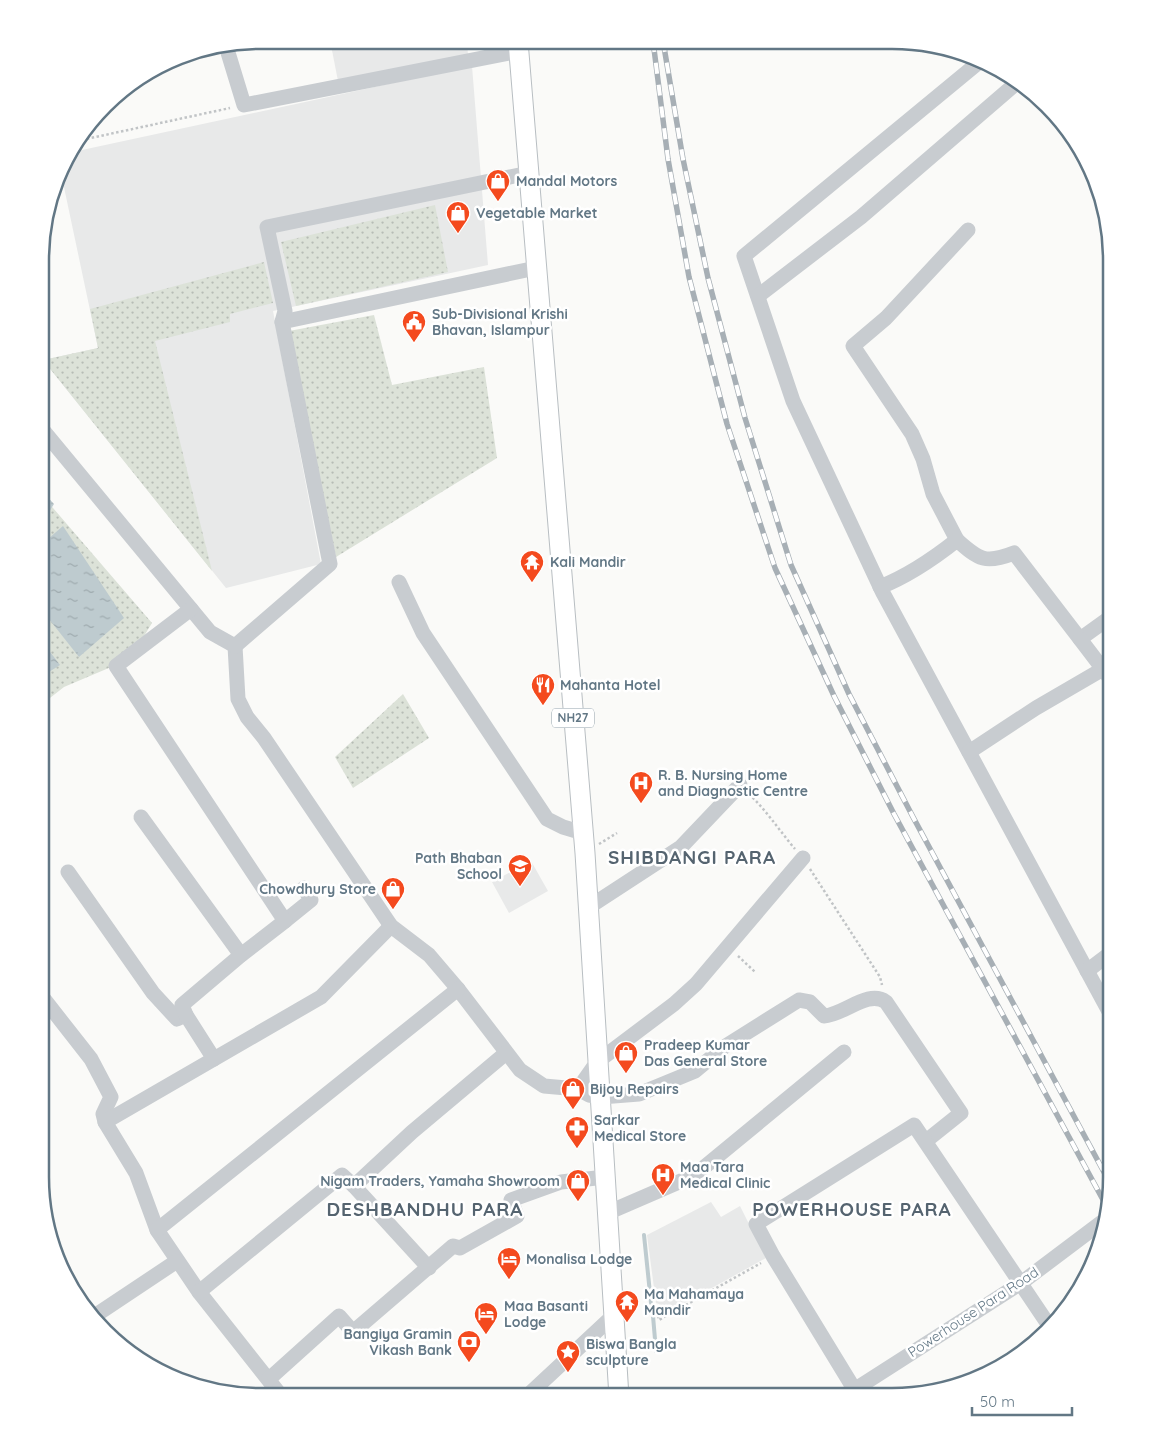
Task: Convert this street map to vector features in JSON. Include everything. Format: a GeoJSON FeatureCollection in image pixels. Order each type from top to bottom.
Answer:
{"type":"FeatureCollection","features":[{"type":"Feature","properties":{"kind":"main road","name":"NH27"},"geometry":{"type":"LineString","coordinates":[[519,49],[589,907],[597,1062],[601,1097],[619,1388]]}},
{"type":"Feature","properties":{"kind":"street"},"geometry":{"type":"LineString","coordinates":[[228,52],[244,105],[505,49]]}},
{"type":"Feature","properties":{"kind":"street"},"geometry":{"type":"LineString","coordinates":[[976,66],[744,256],[793,401],[880,587],[1103,1001]]}},
{"type":"Feature","properties":{"kind":"street"},"geometry":{"type":"LineString","coordinates":[[758,296],[861,217],[1013,86]]}},
{"type":"Feature","properties":{"kind":"street"},"geometry":{"type":"LineString","coordinates":[[235,646],[330,564],[282,322],[285,311],[266,227],[529,173]]}},
{"type":"Feature","properties":{"kind":"street"},"geometry":{"type":"LineString","coordinates":[[968,230],[886,318],[854,346],[912,434],[923,459],[933,494],[957,540],[970,552],[984,559],[998,560],[1014,553],[1103,670]]}},
{"type":"Feature","properties":{"kind":"street"},"geometry":{"type":"LineString","coordinates":[[282,322],[536,268]]}},
{"type":"Feature","properties":{"kind":"street"},"geometry":{"type":"LineString","coordinates":[[49,437],[210,632],[235,646]]}},
{"type":"Feature","properties":{"kind":"street"},"geometry":{"type":"LineString","coordinates":[[880,587],[898,580],[957,540]]}},
{"type":"Feature","properties":{"kind":"street"},"geometry":{"type":"LineString","coordinates":[[399,582],[423,633],[547,819],[563,827],[583,833]]}},
{"type":"Feature","properties":{"kind":"street"},"geometry":{"type":"LineString","coordinates":[[191,609],[116,666],[285,921]]}},
{"type":"Feature","properties":{"kind":"street"},"geometry":{"type":"LineString","coordinates":[[1080,639],[1103,622]]}},
{"type":"Feature","properties":{"kind":"street"},"geometry":{"type":"LineString","coordinates":[[235,646],[238,700],[247,717],[264,738],[391,926],[430,955],[520,1070],[544,1086],[578,1089],[590,1095],[601,1097],[639,1094],[695,1071],[724,1047],[799,1000],[810,1002],[824,1016],[832,1016],[863,1001],[874,997],[880,998],[886,1002],[961,1113],[926,1141]]}},
{"type":"Feature","properties":{"kind":"street"},"geometry":{"type":"LineString","coordinates":[[969,752],[1036,708],[1103,677]]}},
{"type":"Feature","properties":{"kind":"street"},"geometry":{"type":"LineString","coordinates":[[589,907],[681,847],[740,785]]}},
{"type":"Feature","properties":{"kind":"street"},"geometry":{"type":"LineString","coordinates":[[140,817],[241,955]]}},
{"type":"Feature","properties":{"kind":"street"},"geometry":{"type":"LineString","coordinates":[[578,1089],[597,1062],[674,1004],[696,984],[803,858]]}},
{"type":"Feature","properties":{"kind":"street"},"geometry":{"type":"LineString","coordinates":[[68,872],[153,993],[177,1019],[186,1016]]}},
{"type":"Feature","properties":{"kind":"street"},"geometry":{"type":"LineString","coordinates":[[214,1059],[186,1016],[182,1005],[241,955],[311,900],[304,888]]}},
{"type":"Feature","properties":{"kind":"street"},"geometry":{"type":"LineString","coordinates":[[105,1122],[321,997],[391,926]]}},
{"type":"Feature","properties":{"kind":"street"},"geometry":{"type":"LineString","coordinates":[[1087,971],[1103,959]]}},
{"type":"Feature","properties":{"kind":"street"},"geometry":{"type":"LineString","coordinates":[[157,1230],[458,989]]}},
{"type":"Feature","properties":{"kind":"street"},"geometry":{"type":"LineString","coordinates":[[49,1006],[90,1059],[111,1097],[103,1114],[105,1122],[136,1173],[157,1230],[199,1292],[276,1388]]}},
{"type":"Feature","properties":{"kind":"street"},"geometry":{"type":"LineString","coordinates":[[607,1213],[688,1178],[702,1169],[844,1052]]}},
{"type":"Feature","properties":{"kind":"street"},"geometry":{"type":"LineString","coordinates":[[354,1186],[412,1132],[506,1054]]}},
{"type":"Feature","properties":{"kind":"street"},"geometry":{"type":"LineString","coordinates":[[854,1388],[773,1256],[756,1224],[914,1125],[1046,1321]]}},
{"type":"Feature","properties":{"kind":"street"},"geometry":{"type":"LineString","coordinates":[[199,1292],[342,1175],[429,1268]]}},
{"type":"Feature","properties":{"kind":"street"},"geometry":{"type":"LineString","coordinates":[[269,1379],[339,1316],[352,1332],[453,1246],[460,1248],[516,1216],[511,1200],[561,1182],[605,1177]]}},
{"type":"Feature","properties":{"kind":"street","name":"Powerhouse Para Road"},"geometry":{"type":"LineString","coordinates":[[864,1388],[1021,1283],[1097,1225]]}},
{"type":"Feature","properties":{"kind":"street"},"geometry":{"type":"LineString","coordinates":[[99,1313],[177,1261]]}},
{"type":"Feature","properties":{"kind":"street"},"geometry":{"type":"LineString","coordinates":[[535,1388],[614,1315]]}},
{"type":"Feature","properties":{"kind":"path"},"geometry":{"type":"LineString","coordinates":[[86,139],[244,105]]}},
{"type":"Feature","properties":{"kind":"path"},"geometry":{"type":"LineString","coordinates":[[740,785],[760,805],[803,858],[880,976],[884,991],[880,998]]}},
{"type":"Feature","properties":{"kind":"path"},"geometry":{"type":"LineString","coordinates":[[727,947],[755,972]]}},
{"type":"Feature","properties":{"kind":"path"},"geometry":{"type":"LineString","coordinates":[[656,1306],[659,1320],[773,1256]]}},
{"type":"Feature","properties":{"kind":"shaded area"},"geometry":{"type":"Polygon","coordinates":[[[332,49],[468,49],[468,56],[338,81],[332,49]]]}},
{"type":"Feature","properties":{"kind":"shaded area"},"geometry":{"type":"Polygon","coordinates":[[[472,66],[488,265],[273,311],[321,564],[226,588],[49,367],[49,359],[98,348],[63,184],[79,151],[472,66]]]}},
{"type":"Feature","properties":{"kind":"shaded area"},"geometry":{"type":"Polygon","coordinates":[[[435,205],[448,272],[296,306],[281,242],[435,205]]]}},
{"type":"Feature","properties":{"kind":"shaded area"},"geometry":{"type":"Polygon","coordinates":[[[264,262],[273,303],[230,314],[230,322],[155,341],[212,571],[49,367],[49,359],[98,348],[90,309],[264,262]]]}},
{"type":"Feature","properties":{"kind":"shaded area"},"geometry":{"type":"Polygon","coordinates":[[[374,315],[392,385],[484,367],[497,458],[336,557],[289,331],[374,315]]]}},
{"type":"Feature","properties":{"kind":"shaded area"},"geometry":{"type":"Polygon","coordinates":[[[49,503],[152,623],[130,659],[64,687],[49,699],[49,503]]]}},
{"type":"Feature","properties":{"kind":"shaded area"},"geometry":{"type":"Polygon","coordinates":[[[403,694],[429,738],[353,788],[335,757],[403,694]]]}},
{"type":"Feature","properties":{"kind":"shaded area","name":"Path Bhaban School"},"geometry":{"type":"Polygon","coordinates":[[[531,861],[548,891],[509,913],[492,882],[531,861]]]}},
{"type":"Feature","properties":{"kind":"shaded area"},"geometry":{"type":"Polygon","coordinates":[[[711,1202],[721,1217],[740,1206],[766,1258],[663,1315],[659,1304],[656,1303],[647,1235],[711,1202]]]}},
{"type":"Feature","properties":{"kind":"water"},"geometry":{"type":"Polygon","coordinates":[[[49,499],[54,504],[49,512],[49,499]]]}},
{"type":"Feature","properties":{"kind":"water"},"geometry":{"type":"Polygon","coordinates":[[[63,526],[124,618],[79,657],[49,619],[49,538],[63,526]]]}},
{"type":"Feature","properties":{"kind":"water"},"geometry":{"type":"Polygon","coordinates":[[[49,651],[60,665],[49,672],[49,651]]]}},
{"type":"Feature","properties":{"kind":"waterway"},"geometry":{"type":"LineString","coordinates":[[644,1235],[651,1303]]}},
{"type":"Feature","properties":{"kind":"waterway"},"geometry":{"type":"LineString","coordinates":[[653,1316],[656,1351]]}},
{"type":"Feature","properties":{"kind":"railway"},"geometry":{"type":"LineString","coordinates":[[654,49],[668,159],[689,277],[727,424],[775,568],[834,696],[894,814],[1102,1198]]}},
{"type":"Feature","properties":{"kind":"railway"},"geometry":{"type":"LineString","coordinates":[[664,49],[683,159],[708,278],[745,418],[791,565],[849,694],[1103,1170]]}},
{"type":"Feature","properties":{"kind":"place","name":"Mandal Motors"},"geometry":{"type":"Point","coordinates":[498,202]}},
{"type":"Feature","properties":{"kind":"place","name":"Vegetable Market"},"geometry":{"type":"Point","coordinates":[458,234]}},
{"type":"Feature","properties":{"kind":"place","name":"Sub-Divisional Krishi Bhavan, Islampur"},"geometry":{"type":"Point","coordinates":[414,343]}},
{"type":"Feature","properties":{"kind":"place","name":"Kali Mandir"},"geometry":{"type":"Point","coordinates":[532,583]}},
{"type":"Feature","properties":{"kind":"place","name":"Mahanta Hotel"},"geometry":{"type":"Point","coordinates":[543,706]}},
{"type":"Feature","properties":{"kind":"place","name":"R. B. Nursing Home and Diagnostic Centre"},"geometry":{"type":"Point","coordinates":[641,804]}},
{"type":"Feature","properties":{"kind":"place","name":"Path Bhaban School"},"geometry":{"type":"Point","coordinates":[520,887]}},
{"type":"Feature","properties":{"kind":"place","name":"Chowdhury Store"},"geometry":{"type":"Point","coordinates":[393,910]}},
{"type":"Feature","properties":{"kind":"place","name":"Pradeep Kumar Das General Store"},"geometry":{"type":"Point","coordinates":[626,1074]}},
{"type":"Feature","properties":{"kind":"place","name":"Bijoy Repairs"},"geometry":{"type":"Point","coordinates":[573,1110]}},
{"type":"Feature","properties":{"kind":"place","name":"Sarkar Medical Store"},"geometry":{"type":"Point","coordinates":[577,1149]}},
{"type":"Feature","properties":{"kind":"place","name":"Maa Tara Medical Clinic"},"geometry":{"type":"Point","coordinates":[663,1196]}},
{"type":"Feature","properties":{"kind":"place","name":"Nigam Traders, Yamaha Showroom"},"geometry":{"type":"Point","coordinates":[578,1202]}},
{"type":"Feature","properties":{"kind":"place","name":"Monalisa Lodge"},"geometry":{"type":"Point","coordinates":[509,1280]}},
{"type":"Feature","properties":{"kind":"place","name":"Ma Mahamaya Mandir"},"geometry":{"type":"Point","coordinates":[627,1323]}},
{"type":"Feature","properties":{"kind":"place","name":"Maa Basanti Lodge"},"geometry":{"type":"Point","coordinates":[486,1335]}},
{"type":"Feature","properties":{"kind":"place","name":"Bangiya Gramin Vikash Bank"},"geometry":{"type":"Point","coordinates":[469,1363]}},
{"type":"Feature","properties":{"kind":"place","name":"Biswa Bangla sculpture"},"geometry":{"type":"Point","coordinates":[568,1373]}},
{"type":"Feature","properties":{"kind":"district","name":"SHIBDANGI PARA"},"geometry":{"type":"Point","coordinates":[692,857]}},
{"type":"Feature","properties":{"kind":"district","name":"DESHBANDHU PARA"},"geometry":{"type":"Point","coordinates":[425,1209]}},
{"type":"Feature","properties":{"kind":"district","name":"POWERHOUSE PARA"},"geometry":{"type":"Point","coordinates":[852,1209]}}]}
